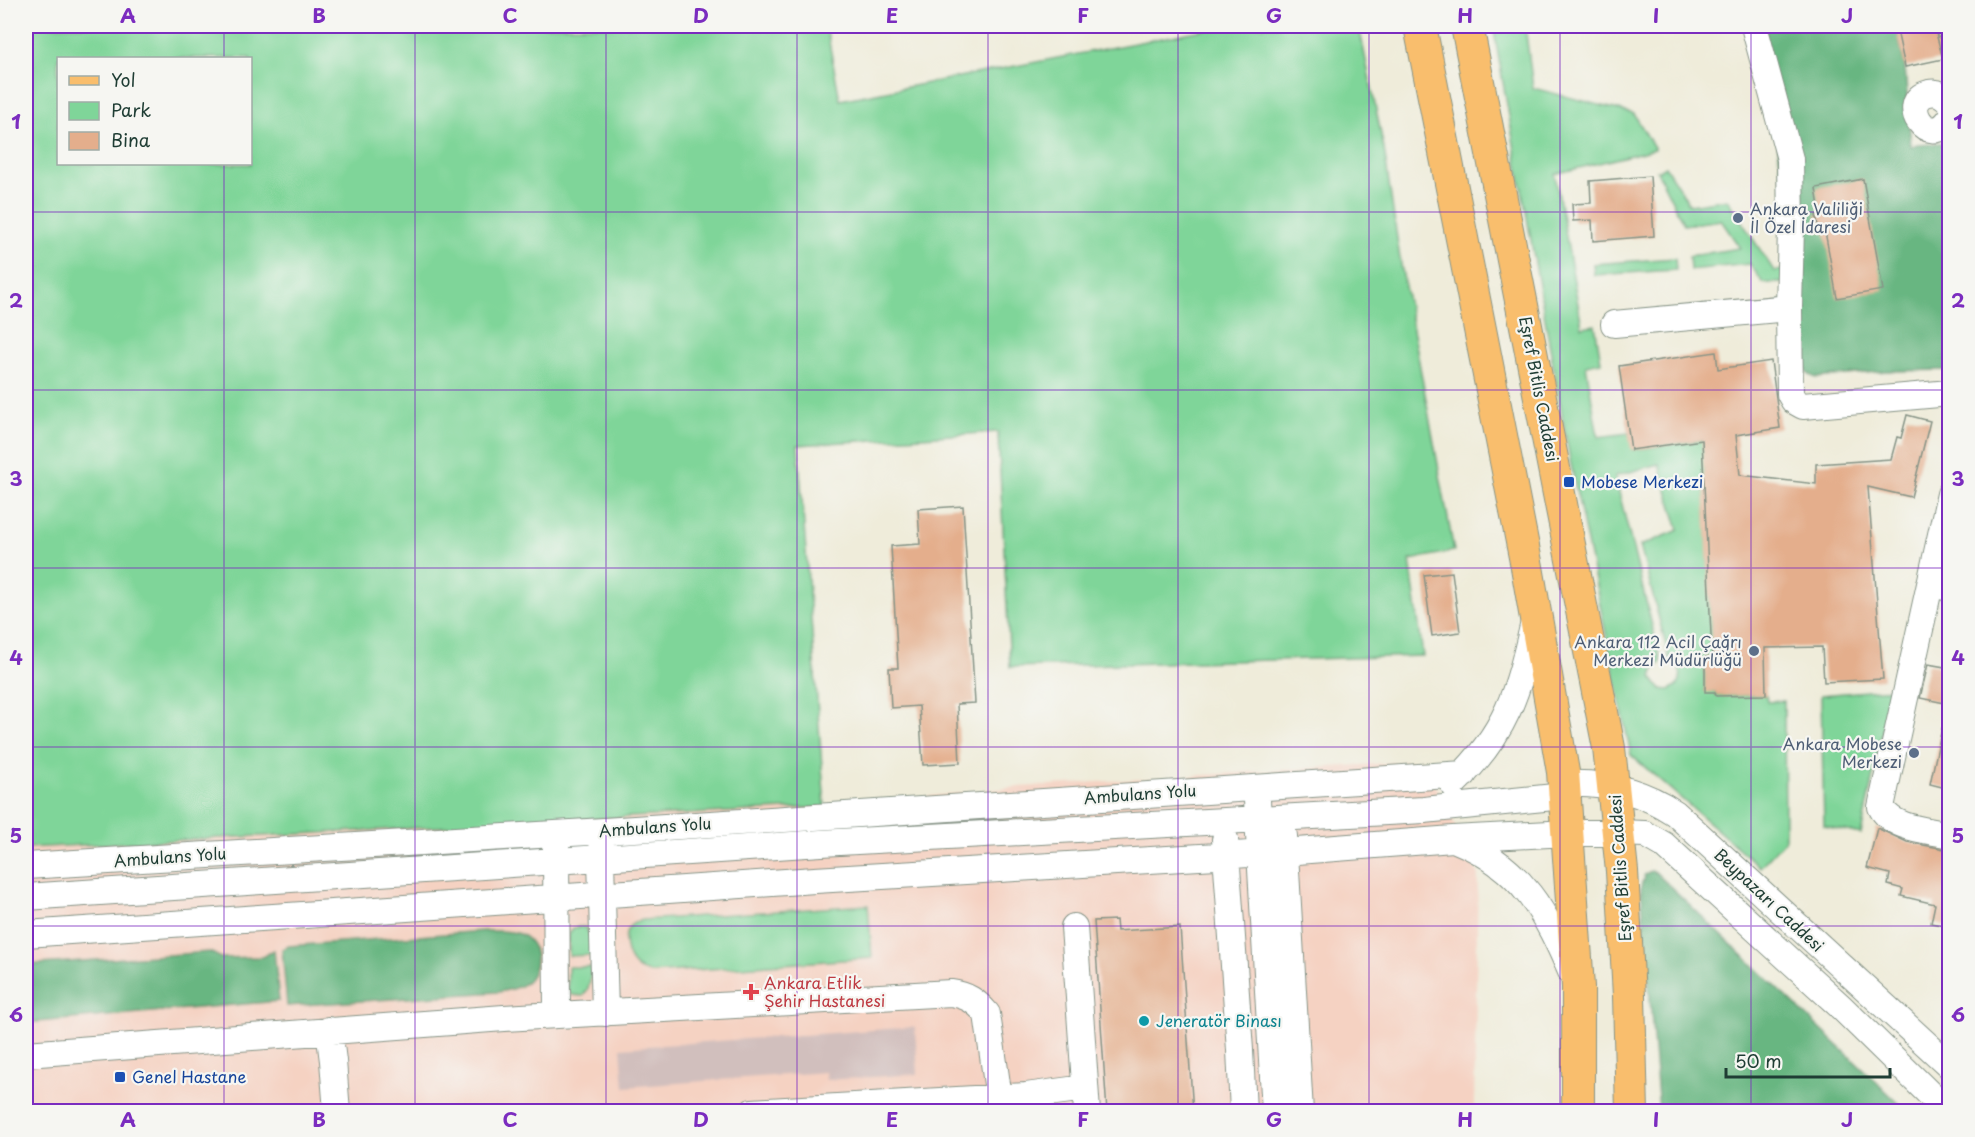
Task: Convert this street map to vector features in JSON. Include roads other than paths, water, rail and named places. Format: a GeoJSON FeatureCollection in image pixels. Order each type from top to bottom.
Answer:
{"type":"FeatureCollection","features":[{"type":"Feature","properties":{"kind":"main road"},"geometry":{"type":"LineString","coordinates":[[1420,26],[1536,616],[1564,790],[1578,987],[1578,1112]]}},
{"type":"Feature","properties":{"kind":"main road","name":"Eşref Bitlis Caddesi"},"geometry":{"type":"LineString","coordinates":[[1467,26],[1609,748],[1618,833],[1629,996],[1632,1112]]}},
{"type":"Feature","properties":{"kind":"street"},"geometry":{"type":"LineString","coordinates":[[1755,26],[1790,159],[1790,394],[1794,401],[1803,406],[1950,393]]}},
{"type":"Feature","properties":{"kind":"street"},"geometry":{"type":"LineString","coordinates":[[1950,102],[1943,95],[1932,93],[1921,98],[1915,108],[1918,120],[1927,128],[1938,129],[1950,119]]}},
{"type":"Feature","properties":{"kind":"street"},"geometry":{"type":"LineString","coordinates":[[1614,324],[1789,308]]}},
{"type":"Feature","properties":{"kind":"street"},"geometry":{"type":"LineString","coordinates":[[1950,494],[1940,586],[1881,807],[1885,814],[1901,824],[1950,836]]}},
{"type":"Feature","properties":{"kind":"street"},"geometry":{"type":"LineString","coordinates":[[1424,810],[1464,774],[1490,744],[1512,703],[1522,676],[1536,616]]}},
{"type":"Feature","properties":{"kind":"street","name":"Ambulans Yolu"},"geometry":{"type":"LineString","coordinates":[[26,866],[556,832],[604,831],[1464,774]]}},
{"type":"Feature","properties":{"kind":"street","name":"Beypazarı Caddesi"},"geometry":{"type":"LineString","coordinates":[[26,897],[821,843],[1424,810],[1564,790],[1594,783],[1614,786],[1647,797],[1675,813],[1950,1066]]}},
{"type":"Feature","properties":{"kind":"street"},"geometry":{"type":"LineString","coordinates":[[1285,786],[1284,852],[1300,1112]]}},
{"type":"Feature","properties":{"kind":"street"},"geometry":{"type":"LineString","coordinates":[[1256,787],[1275,1112]]}},
{"type":"Feature","properties":{"kind":"street"},"geometry":{"type":"LineString","coordinates":[[1224,789],[1225,856],[1243,1112]]}},
{"type":"Feature","properties":{"kind":"street"},"geometry":{"type":"LineString","coordinates":[[604,831],[601,896],[605,1013]]}},
{"type":"Feature","properties":{"kind":"street"},"geometry":{"type":"LineString","coordinates":[[556,832],[557,1015]]}},
{"type":"Feature","properties":{"kind":"street","name":"Beypazarı Caddesi"},"geometry":{"type":"LineString","coordinates":[[26,934],[815,880],[1259,854],[1453,839],[1568,833],[1644,834],[1664,844],[1840,1006],[1948,1112]]}},
{"type":"Feature","properties":{"kind":"street"},"geometry":{"type":"LineString","coordinates":[[1453,839],[1490,856],[1521,882],[1542,911],[1578,987]]}},
{"type":"Feature","properties":{"kind":"street"},"geometry":{"type":"LineString","coordinates":[[752,1112],[1000,1104],[1026,1096],[1086,1100],[1074,927]]}},
{"type":"Feature","properties":{"kind":"street"},"geometry":{"type":"LineString","coordinates":[[26,1054],[504,1018],[942,993],[959,994],[978,1003],[987,1014],[1000,1104]]}},
{"type":"Feature","properties":{"kind":"street"},"geometry":{"type":"LineString","coordinates":[[329,1030],[337,1112]]}},
{"type":"Feature","properties":{"kind":"place","name":"Ankara Valiliği İl Özel İdaresi"},"geometry":{"type":"Point","coordinates":[1738,218]}},
{"type":"Feature","properties":{"kind":"place","name":"Mobese Merkezi"},"geometry":{"type":"Point","coordinates":[1569,482]}},
{"type":"Feature","properties":{"kind":"place","name":"Ankara 112 Acil Çağrı Merkezi Müdürlüğü"},"geometry":{"type":"Point","coordinates":[1754,651]}},
{"type":"Feature","properties":{"kind":"place","name":"Ankara Mobese Merkezi"},"geometry":{"type":"Point","coordinates":[1914,753]}},
{"type":"Feature","properties":{"kind":"place","name":"Ankara Etlik Şehir Hastanesi"},"geometry":{"type":"Point","coordinates":[751,992]}},
{"type":"Feature","properties":{"kind":"place","name":"Jeneratör Binası"},"geometry":{"type":"Point","coordinates":[1144,1021]}},
{"type":"Feature","properties":{"kind":"place","name":"Genel Hastane"},"geometry":{"type":"Point","coordinates":[120,1077]}}]}
